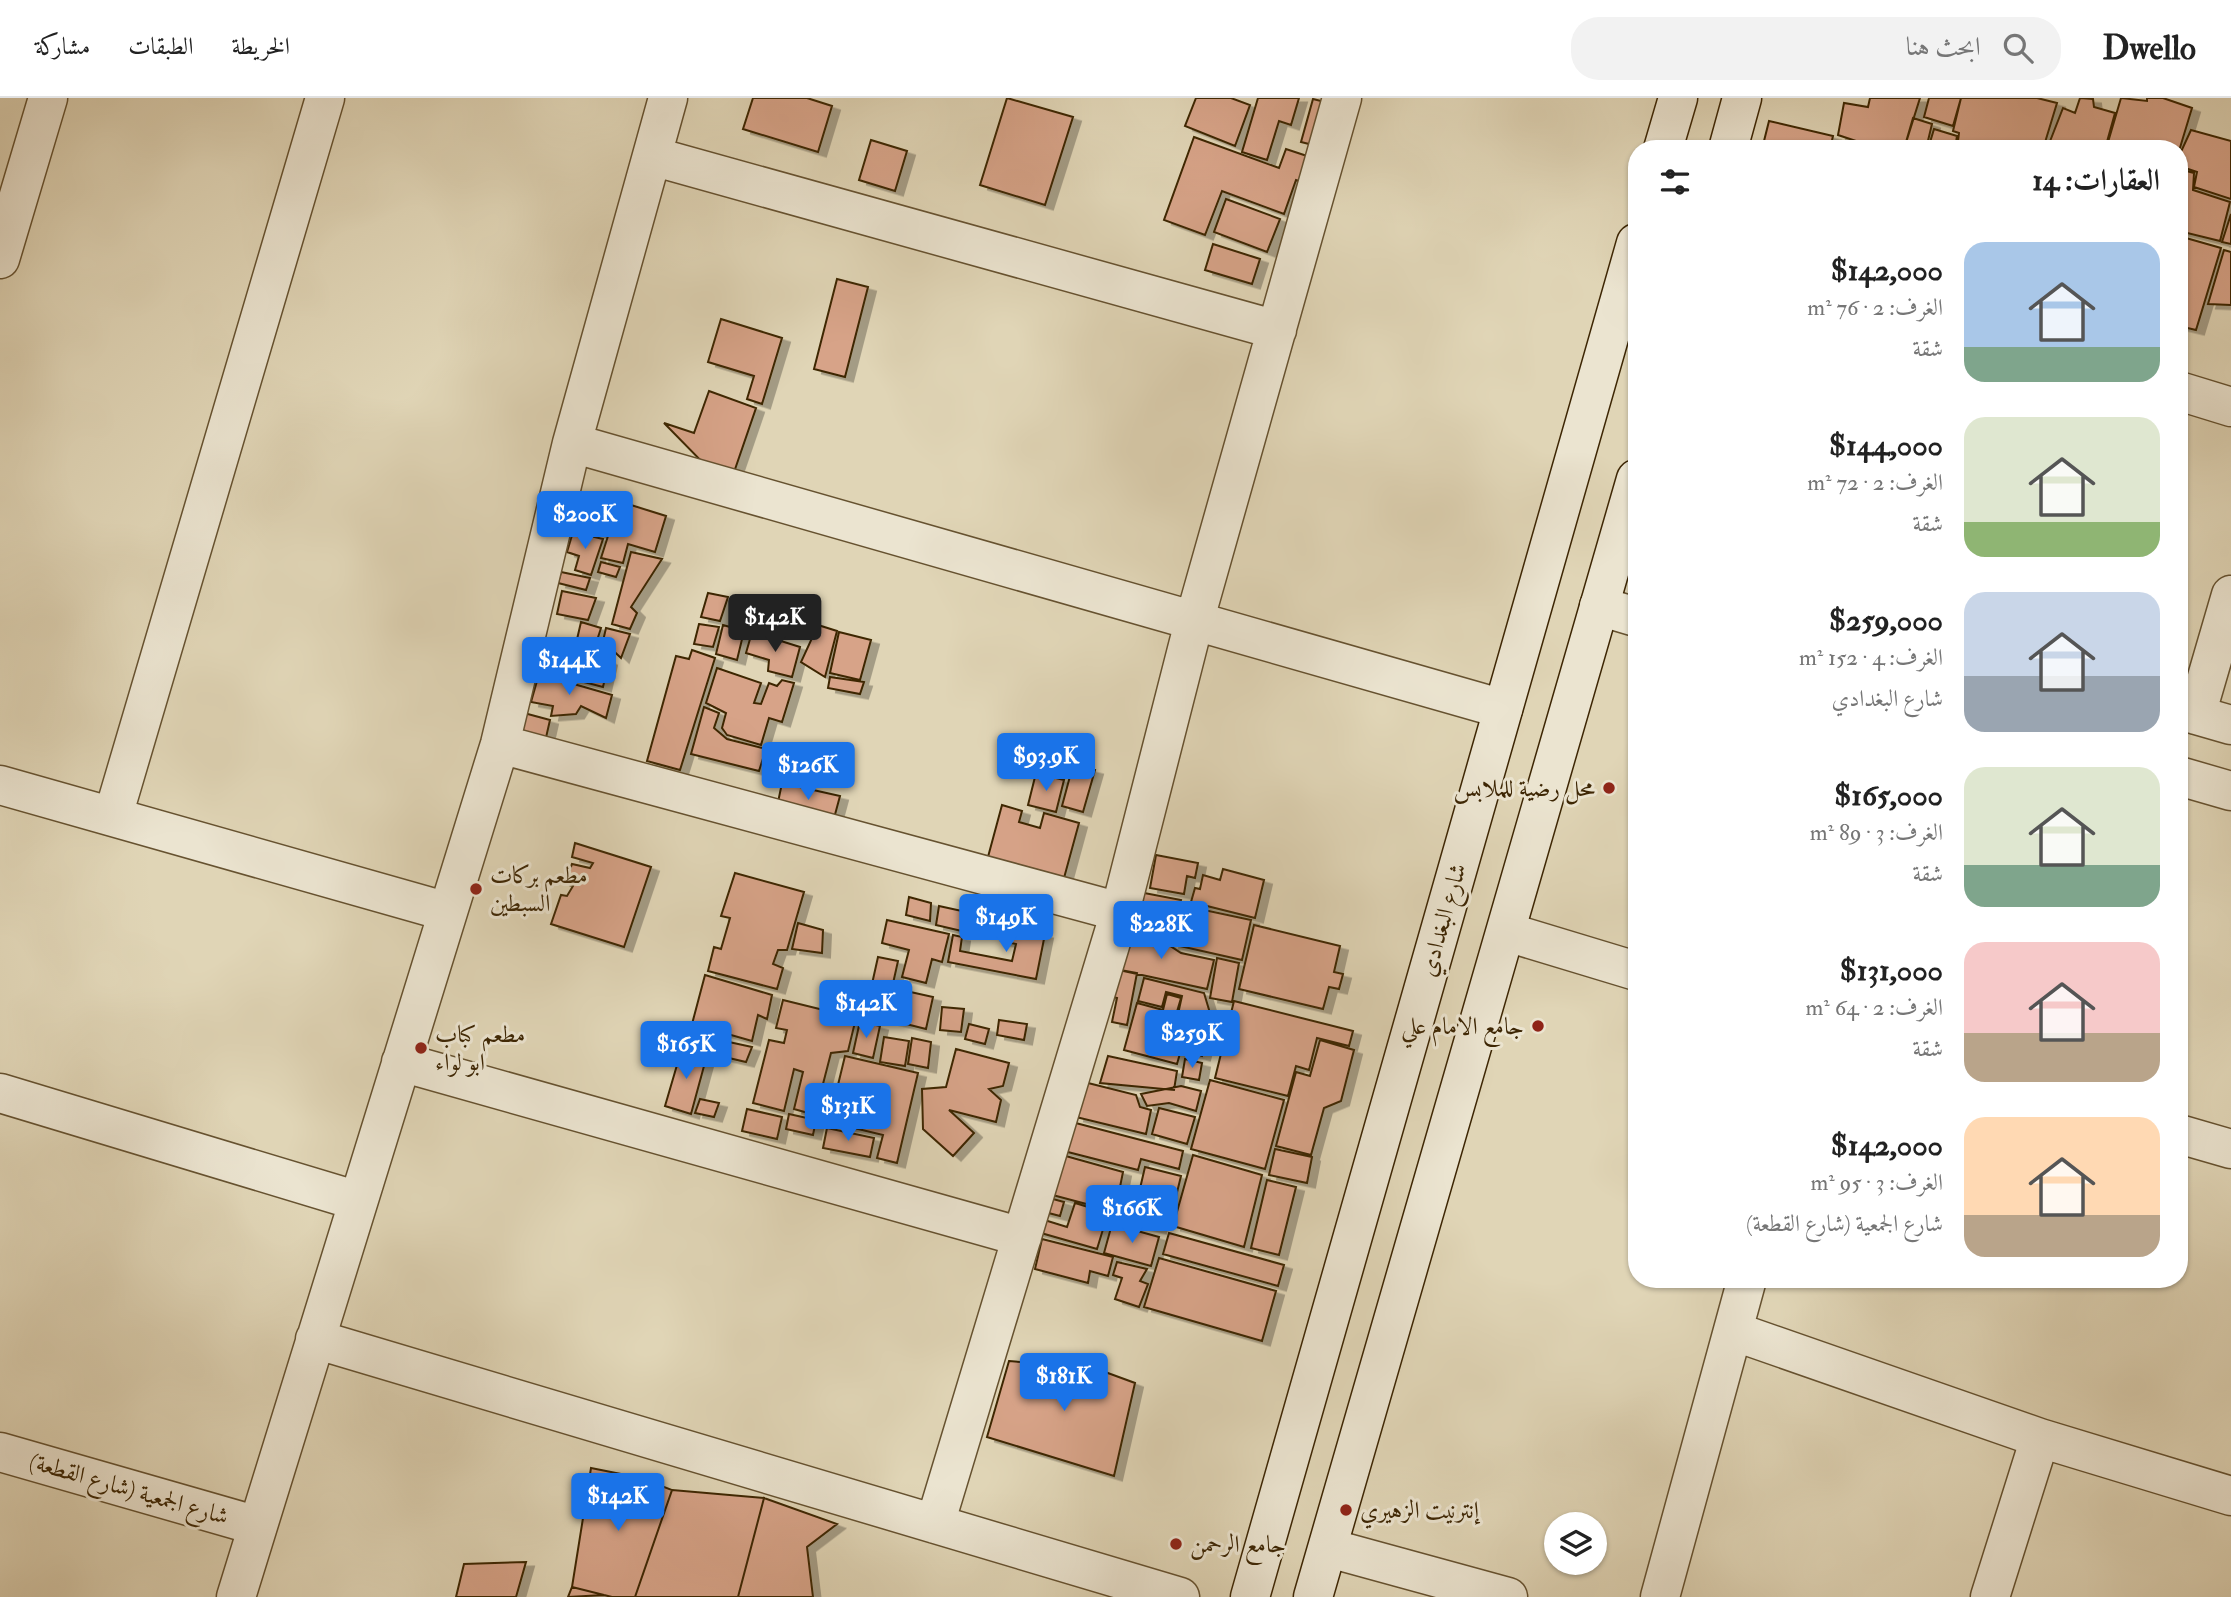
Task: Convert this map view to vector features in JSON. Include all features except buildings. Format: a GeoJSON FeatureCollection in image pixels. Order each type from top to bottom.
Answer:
{"type":"FeatureCollection","features":[{"type":"Feature","properties":{"kind":"street"},"geometry":{"type":"LineString","coordinates":[[0,259],[13,162],[48,98]]}},
{"type":"Feature","properties":{"kind":"street"},"geometry":{"type":"LineString","coordinates":[[113,816],[325,98]]}},
{"type":"Feature","properties":{"kind":"street"},"geometry":{"type":"LineString","coordinates":[[236,1597],[500,744],[572,443],[668,98]]}},
{"type":"Feature","properties":{"kind":"street"},"geometry":{"type":"LineString","coordinates":[[935,1524],[1120,912],[1194,622],[1342,98]]}},
{"type":"Feature","properties":{"kind":"street"},"geometry":{"type":"LineString","coordinates":[[1666,140],[1678,98]]}},
{"type":"Feature","properties":{"kind":"street"},"geometry":{"type":"LineString","coordinates":[[1730,140],[1742,98]]}},
{"type":"Feature","properties":{"kind":"street"},"geometry":{"type":"LineString","coordinates":[[652,156],[1277,330]]}},
{"type":"Feature","properties":{"kind":"street","name":"شارع البغدادي"},"geometry":{"type":"LineString","coordinates":[[1250,1597],[1628,271]]}},
{"type":"Feature","properties":{"kind":"street"},"geometry":{"type":"LineString","coordinates":[[2188,394],[2231,407]]}},
{"type":"Feature","properties":{"kind":"street"},"geometry":{"type":"LineString","coordinates":[[572,443],[1503,709]]}},
{"type":"Feature","properties":{"kind":"street"},"geometry":{"type":"LineString","coordinates":[[1313,1597],[1599,606],[1627,548]]}},
{"type":"Feature","properties":{"kind":"street"},"geometry":{"type":"LineString","coordinates":[[2202,716],[2231,595]]}},
{"type":"Feature","properties":{"kind":"street"},"geometry":{"type":"LineString","coordinates":[[1599,606],[1628,615]]}},
{"type":"Feature","properties":{"kind":"street"},"geometry":{"type":"LineString","coordinates":[[500,744],[1120,912]]}},
{"type":"Feature","properties":{"kind":"street"},"geometry":{"type":"LineString","coordinates":[[2188,779],[2231,792]]}},
{"type":"Feature","properties":{"kind":"street"},"geometry":{"type":"LineString","coordinates":[[0,785],[448,912]]}},
{"type":"Feature","properties":{"kind":"street"},"geometry":{"type":"LineString","coordinates":[[1507,932],[1628,969]]}},
{"type":"Feature","properties":{"kind":"street"},"geometry":{"type":"LineString","coordinates":[[401,1062],[1022,1237]]}},
{"type":"Feature","properties":{"kind":"street"},"geometry":{"type":"LineString","coordinates":[[0,1093],[358,1201]]}},
{"type":"Feature","properties":{"kind":"street"},"geometry":{"type":"LineString","coordinates":[[2188,1137],[2231,1149]]}},
{"type":"Feature","properties":{"kind":"street"},"geometry":{"type":"LineString","coordinates":[[1660,1597],[1745,1288]]}},
{"type":"Feature","properties":{"kind":"street"},"geometry":{"type":"LineString","coordinates":[[1733,1331],[2040,1438],[2231,1496]]}},
{"type":"Feature","properties":{"kind":"street"},"geometry":{"type":"LineString","coordinates":[[315,1339],[1180,1597]]}},
{"type":"Feature","properties":{"kind":"street"},"geometry":{"type":"LineString","coordinates":[[1990,1597],[2040,1438]]}},
{"type":"Feature","properties":{"kind":"street","name":"شارع الجمعية (شارع القطعة)"},"geometry":{"type":"LineString","coordinates":[[0,1452],[258,1525]]}},
{"type":"Feature","properties":{"kind":"street"},"geometry":{"type":"LineString","coordinates":[[1329,1548],[1508,1597]]}},
{"type":"Feature","properties":{"kind":"place","name":"محل رضية للملابس"},"geometry":{"type":"Point","coordinates":[1609,788]}},
{"type":"Feature","properties":{"kind":"place","name":"مطعم بركات السبطين"},"geometry":{"type":"Point","coordinates":[476,889]}},
{"type":"Feature","properties":{"kind":"place","name":"جامع الامام علي"},"geometry":{"type":"Point","coordinates":[1538,1026]}},
{"type":"Feature","properties":{"kind":"place","name":"مطعم كباب ابو لواء"},"geometry":{"type":"Point","coordinates":[421,1048]}},
{"type":"Feature","properties":{"kind":"place","name":"إنترنيت الزهيري"},"geometry":{"type":"Point","coordinates":[1346,1510]}},
{"type":"Feature","properties":{"kind":"place","name":"جامع الرحمن"},"geometry":{"type":"Point","coordinates":[1176,1544]}}]}
